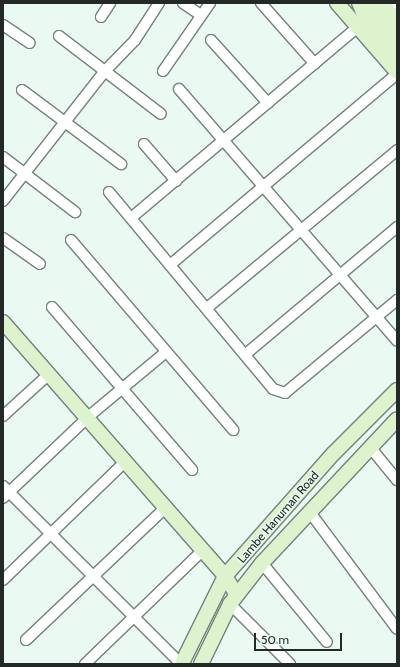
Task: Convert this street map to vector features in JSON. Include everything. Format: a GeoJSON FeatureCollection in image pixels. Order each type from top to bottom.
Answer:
{"type":"FeatureCollection","features":[{"type":"Feature","properties":{"kind":"main road"},"geometry":{"type":"LineString","coordinates":[[337,3],[397,73]]}},
{"type":"Feature","properties":{"kind":"main road"},"geometry":{"type":"LineString","coordinates":[[360,3],[375,12],[397,37]]}},
{"type":"Feature","properties":{"kind":"main road"},"geometry":{"type":"LineString","coordinates":[[360,3],[366,19],[397,56]]}},
{"type":"Feature","properties":{"kind":"main road"},"geometry":{"type":"LineString","coordinates":[[389,6],[397,21]]}},
{"type":"Feature","properties":{"kind":"main road"},"geometry":{"type":"LineString","coordinates":[[4,328],[88,417],[225,576],[233,599]]}},
{"type":"Feature","properties":{"kind":"main road","name":"Lambe Hanuman Road"},"geometry":{"type":"LineString","coordinates":[[184,663],[225,576],[334,453],[397,390]]}},
{"type":"Feature","properties":{"kind":"main road","name":"Lambe Hanuman Road"},"geometry":{"type":"LineString","coordinates":[[201,664],[233,599],[262,563],[309,511],[397,419]]}},
{"type":"Feature","properties":{"kind":"street"},"geometry":{"type":"LineString","coordinates":[[101,17],[110,3]]}},
{"type":"Feature","properties":{"kind":"street"},"geometry":{"type":"LineString","coordinates":[[3,201],[106,71],[135,40],[159,3]]}},
{"type":"Feature","properties":{"kind":"street"},"geometry":{"type":"LineString","coordinates":[[183,3],[201,15]]}},
{"type":"Feature","properties":{"kind":"street"},"geometry":{"type":"LineString","coordinates":[[163,71],[210,3]]}},
{"type":"Feature","properties":{"kind":"street"},"geometry":{"type":"LineString","coordinates":[[261,3],[315,64]]}},
{"type":"Feature","properties":{"kind":"street"},"geometry":{"type":"LineString","coordinates":[[3,25],[30,43]]}},
{"type":"Feature","properties":{"kind":"street"},"geometry":{"type":"LineString","coordinates":[[131,218],[358,27]]}},
{"type":"Feature","properties":{"kind":"street"},"geometry":{"type":"LineString","coordinates":[[59,36],[161,114]]}},
{"type":"Feature","properties":{"kind":"street"},"geometry":{"type":"LineString","coordinates":[[211,40],[268,103]]}},
{"type":"Feature","properties":{"kind":"street"},"geometry":{"type":"LineString","coordinates":[[170,264],[262,185],[397,73]]}},
{"type":"Feature","properties":{"kind":"street"},"geometry":{"type":"LineString","coordinates":[[22,90],[64,123],[121,164]]}},
{"type":"Feature","properties":{"kind":"street"},"geometry":{"type":"LineString","coordinates":[[179,90],[397,341]]}},
{"type":"Feature","properties":{"kind":"street"},"geometry":{"type":"LineString","coordinates":[[144,144],[176,180]]}},
{"type":"Feature","properties":{"kind":"street"},"geometry":{"type":"LineString","coordinates":[[207,308],[300,229],[397,150]]}},
{"type":"Feature","properties":{"kind":"street"},"geometry":{"type":"LineString","coordinates":[[3,156],[76,212]]}},
{"type":"Feature","properties":{"kind":"street"},"geometry":{"type":"LineString","coordinates":[[109,192],[247,353],[273,389],[285,393],[397,300]]}},
{"type":"Feature","properties":{"kind":"street"},"geometry":{"type":"LineString","coordinates":[[247,353],[339,274],[397,227]]}},
{"type":"Feature","properties":{"kind":"street"},"geometry":{"type":"LineString","coordinates":[[3,238],[40,264]]}},
{"type":"Feature","properties":{"kind":"street"},"geometry":{"type":"LineString","coordinates":[[70,240],[233,430]]}},
{"type":"Feature","properties":{"kind":"street"},"geometry":{"type":"LineString","coordinates":[[52,307],[192,470]]}},
{"type":"Feature","properties":{"kind":"street"},"geometry":{"type":"LineString","coordinates":[[166,352],[88,417],[5,492],[50,533],[134,617],[184,663]]}},
{"type":"Feature","properties":{"kind":"street"},"geometry":{"type":"LineString","coordinates":[[3,416],[49,374]]}},
{"type":"Feature","properties":{"kind":"street"},"geometry":{"type":"LineString","coordinates":[[370,447],[397,480]]}},
{"type":"Feature","properties":{"kind":"street"},"geometry":{"type":"LineString","coordinates":[[3,580],[126,461]]}},
{"type":"Feature","properties":{"kind":"street"},"geometry":{"type":"LineString","coordinates":[[26,640],[166,507]]}},
{"type":"Feature","properties":{"kind":"street"},"geometry":{"type":"LineString","coordinates":[[309,511],[397,629]]}},
{"type":"Feature","properties":{"kind":"street"},"geometry":{"type":"LineString","coordinates":[[85,664],[203,550]]}},
{"type":"Feature","properties":{"kind":"street"},"geometry":{"type":"LineString","coordinates":[[262,563],[327,642]]}},
{"type":"Feature","properties":{"kind":"street"},"geometry":{"type":"LineString","coordinates":[[233,599],[290,664]]}}]}
